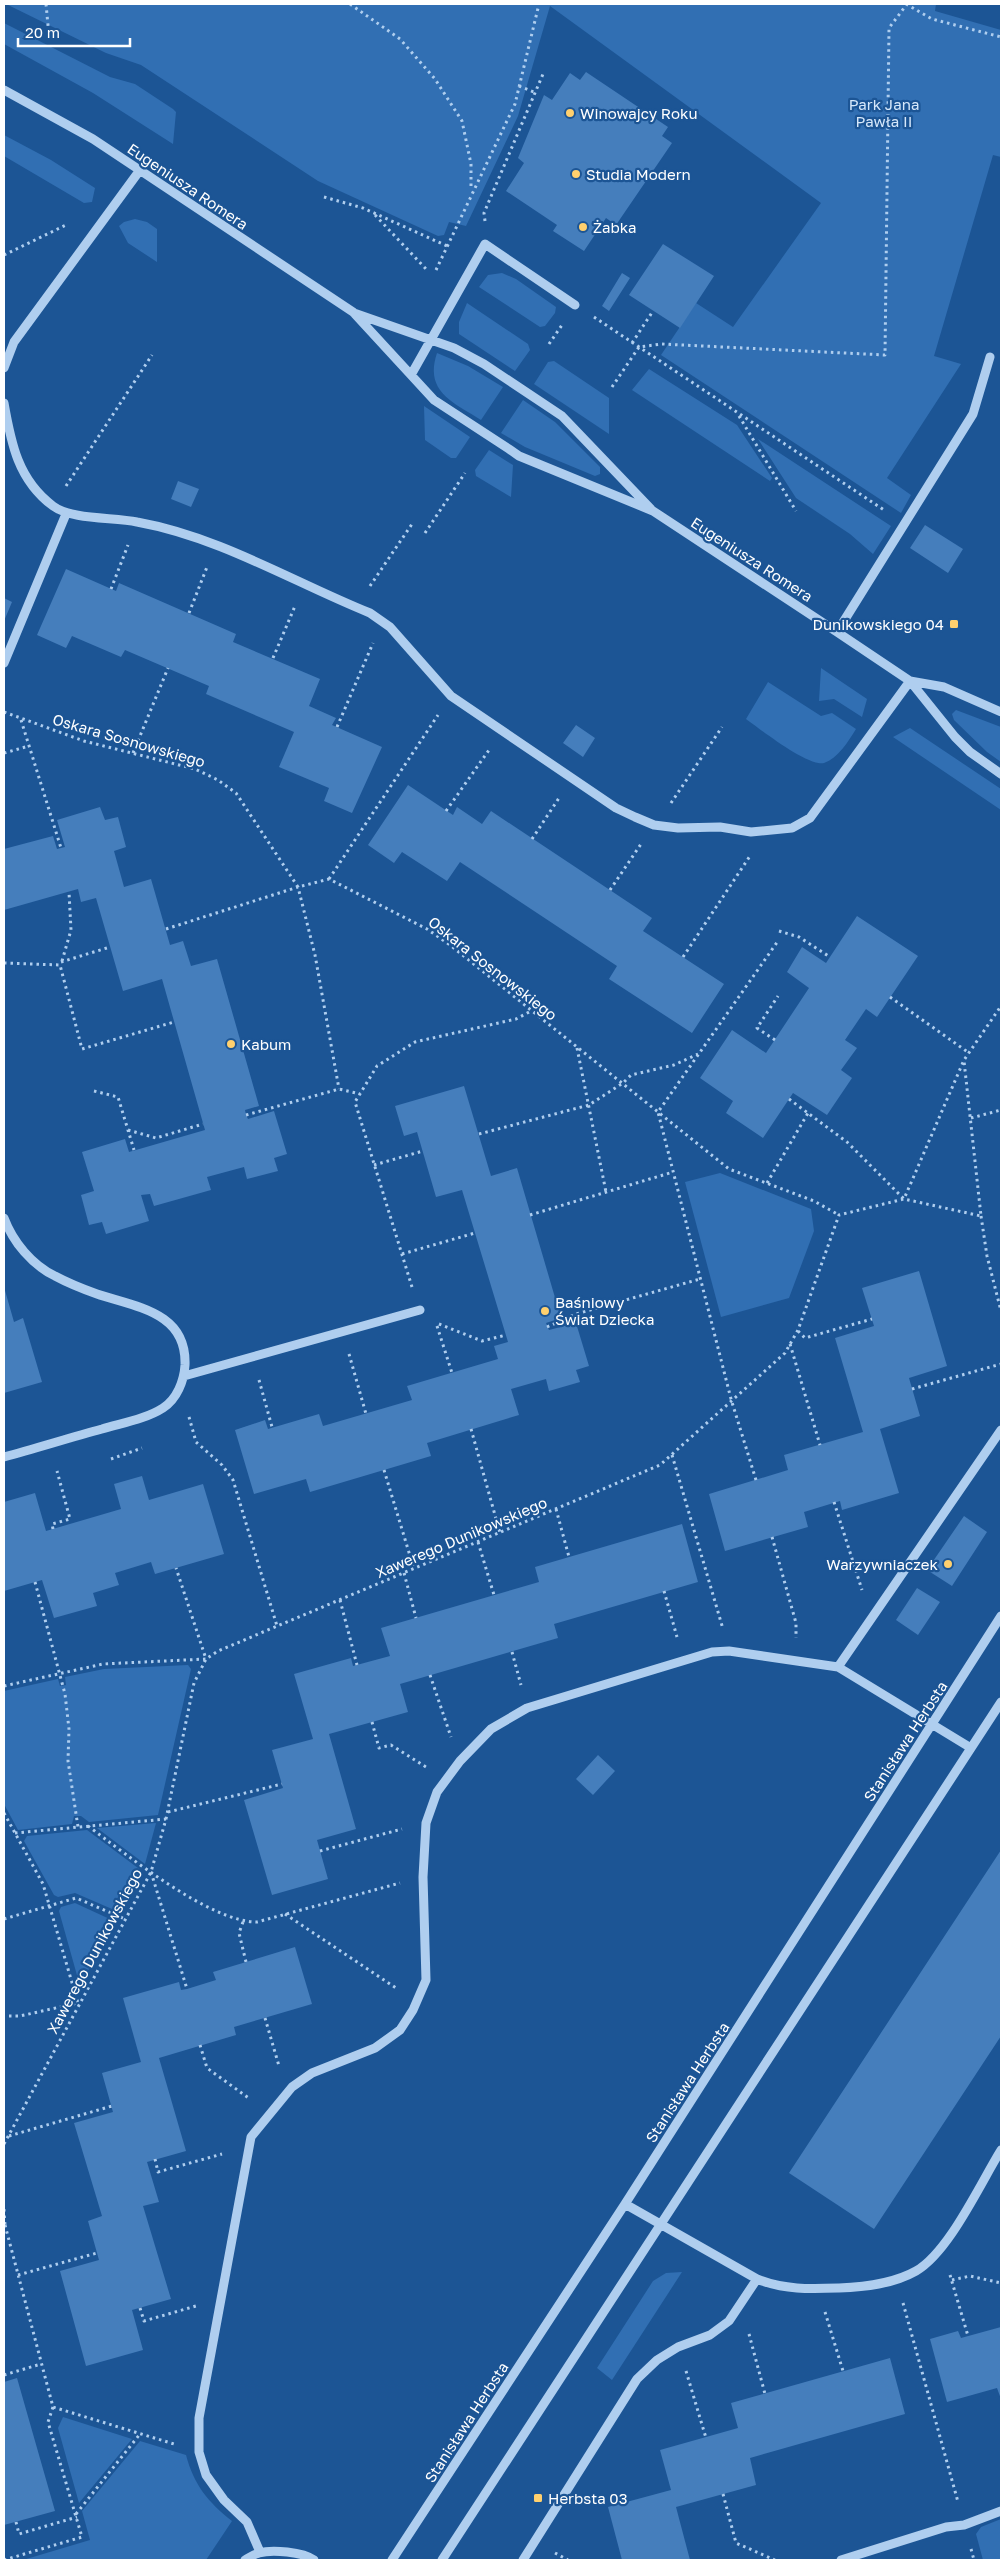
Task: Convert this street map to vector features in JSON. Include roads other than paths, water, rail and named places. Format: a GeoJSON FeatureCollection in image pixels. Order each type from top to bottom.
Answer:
{"type":"FeatureCollection","features":[{"type":"Feature","properties":{"kind":"street","name":"Eugeniusza Romera"},"geometry":{"type":"LineString","coordinates":[[4,90],[65,122],[353,312],[434,400],[519,456],[653,511],[910,681],[955,737],[970,752],[1001,774]]}},
{"type":"Feature","properties":{"kind":"street"},"geometry":{"type":"LineString","coordinates":[[4,368],[14,342],[140,170]]}},
{"type":"Feature","properties":{"kind":"street"},"geometry":{"type":"LineString","coordinates":[[411,375],[485,244],[575,305]]}},
{"type":"Feature","properties":{"kind":"street","name":"Eugeniusza Romera"},"geometry":{"type":"LineString","coordinates":[[353,312],[430,339],[471,356],[562,416],[653,511]]}},
{"type":"Feature","properties":{"kind":"street"},"geometry":{"type":"LineString","coordinates":[[837,632],[974,414],[990,357]]}},
{"type":"Feature","properties":{"kind":"street"},"geometry":{"type":"LineString","coordinates":[[4,403],[11,446],[23,475],[36,491],[53,506],[66,514],[137,522],[200,538],[370,614],[382,622],[408,646],[428,672],[451,696],[616,808],[654,824],[678,828],[720,828],[751,832],[773,832],[792,828],[810,818],[910,681]]}},
{"type":"Feature","properties":{"kind":"street"},"geometry":{"type":"LineString","coordinates":[[4,663],[66,514]]}},
{"type":"Feature","properties":{"kind":"street","name":"Eugeniusza Romera"},"geometry":{"type":"LineString","coordinates":[[910,681],[944,687],[1001,712]]}},
{"type":"Feature","properties":{"kind":"street"},"geometry":{"type":"LineString","coordinates":[[4,1218],[25,1254],[53,1276],[96,1293],[149,1309],[164,1319],[176,1330],[182,1343],[185,1360],[184,1376],[174,1399],[163,1408],[134,1420],[4,1457]]}},
{"type":"Feature","properties":{"kind":"street"},"geometry":{"type":"LineString","coordinates":[[184,1376],[420,1310]]}},
{"type":"Feature","properties":{"kind":"street"},"geometry":{"type":"LineString","coordinates":[[838,1666],[1001,1430]]}},
{"type":"Feature","properties":{"kind":"street","name":"Stanisława Herbsta"},"geometry":{"type":"LineString","coordinates":[[392,2560],[625,2204],[1001,1616]]}},
{"type":"Feature","properties":{"kind":"street"},"geometry":{"type":"LineString","coordinates":[[260,2552],[247,2522],[224,2500],[206,2475],[199,2452],[199,2418],[248,2152],[252,2137],[292,2087],[312,2073],[375,2048],[400,2030],[417,2001],[426,1980],[423,1877],[426,1823],[437,1792],[460,1760],[491,1729],[528,1708],[712,1652],[729,1651],[838,1666],[972,1748]]}},
{"type":"Feature","properties":{"kind":"street"},"geometry":{"type":"LineString","coordinates":[[442,2560],[1001,1702]]}},
{"type":"Feature","properties":{"kind":"street"},"geometry":{"type":"LineString","coordinates":[[625,2204],[757,2279],[775,2286],[819,2289],[868,2286],[896,2280],[917,2270],[938,2254],[1001,2150]]}},
{"type":"Feature","properties":{"kind":"street"},"geometry":{"type":"LineString","coordinates":[[523,2560],[637,2379],[657,2360],[678,2347],[710,2335],[729,2321],[757,2279]]}},
{"type":"Feature","properties":{"kind":"street"},"geometry":{"type":"LineString","coordinates":[[841,2560],[946,2527],[964,2525],[1001,2511]]}},
{"type":"Feature","properties":{"kind":"street"},"geometry":{"type":"LineString","coordinates":[[245,2560],[260,2552],[306,2555],[314,2560]]}},
{"type":"Feature","properties":{"kind":"place","name":"Winowajcy Roku"},"geometry":{"type":"Point","coordinates":[570,113]}},
{"type":"Feature","properties":{"kind":"place","name":"Studia Modern"},"geometry":{"type":"Point","coordinates":[576,174]}},
{"type":"Feature","properties":{"kind":"place","name":"Żabka"},"geometry":{"type":"Point","coordinates":[583,227]}},
{"type":"Feature","properties":{"kind":"place","name":"Dunikowskiego 04"},"geometry":{"type":"Point","coordinates":[954,624]}},
{"type":"Feature","properties":{"kind":"place","name":"Kabum"},"geometry":{"type":"Point","coordinates":[231,1044]}},
{"type":"Feature","properties":{"kind":"place","name":"Baśniowy Świat Dziecka"},"geometry":{"type":"Point","coordinates":[545,1311]}},
{"type":"Feature","properties":{"kind":"place","name":"Warzywniaczek"},"geometry":{"type":"Point","coordinates":[948,1564]}},
{"type":"Feature","properties":{"kind":"place","name":"Herbsta 03"},"geometry":{"type":"Point","coordinates":[538,2498]}},
{"type":"Feature","properties":{"kind":"park label","name":"Park Jana Pawła II"},"geometry":{"type":"Point","coordinates":[884,112]}}]}
